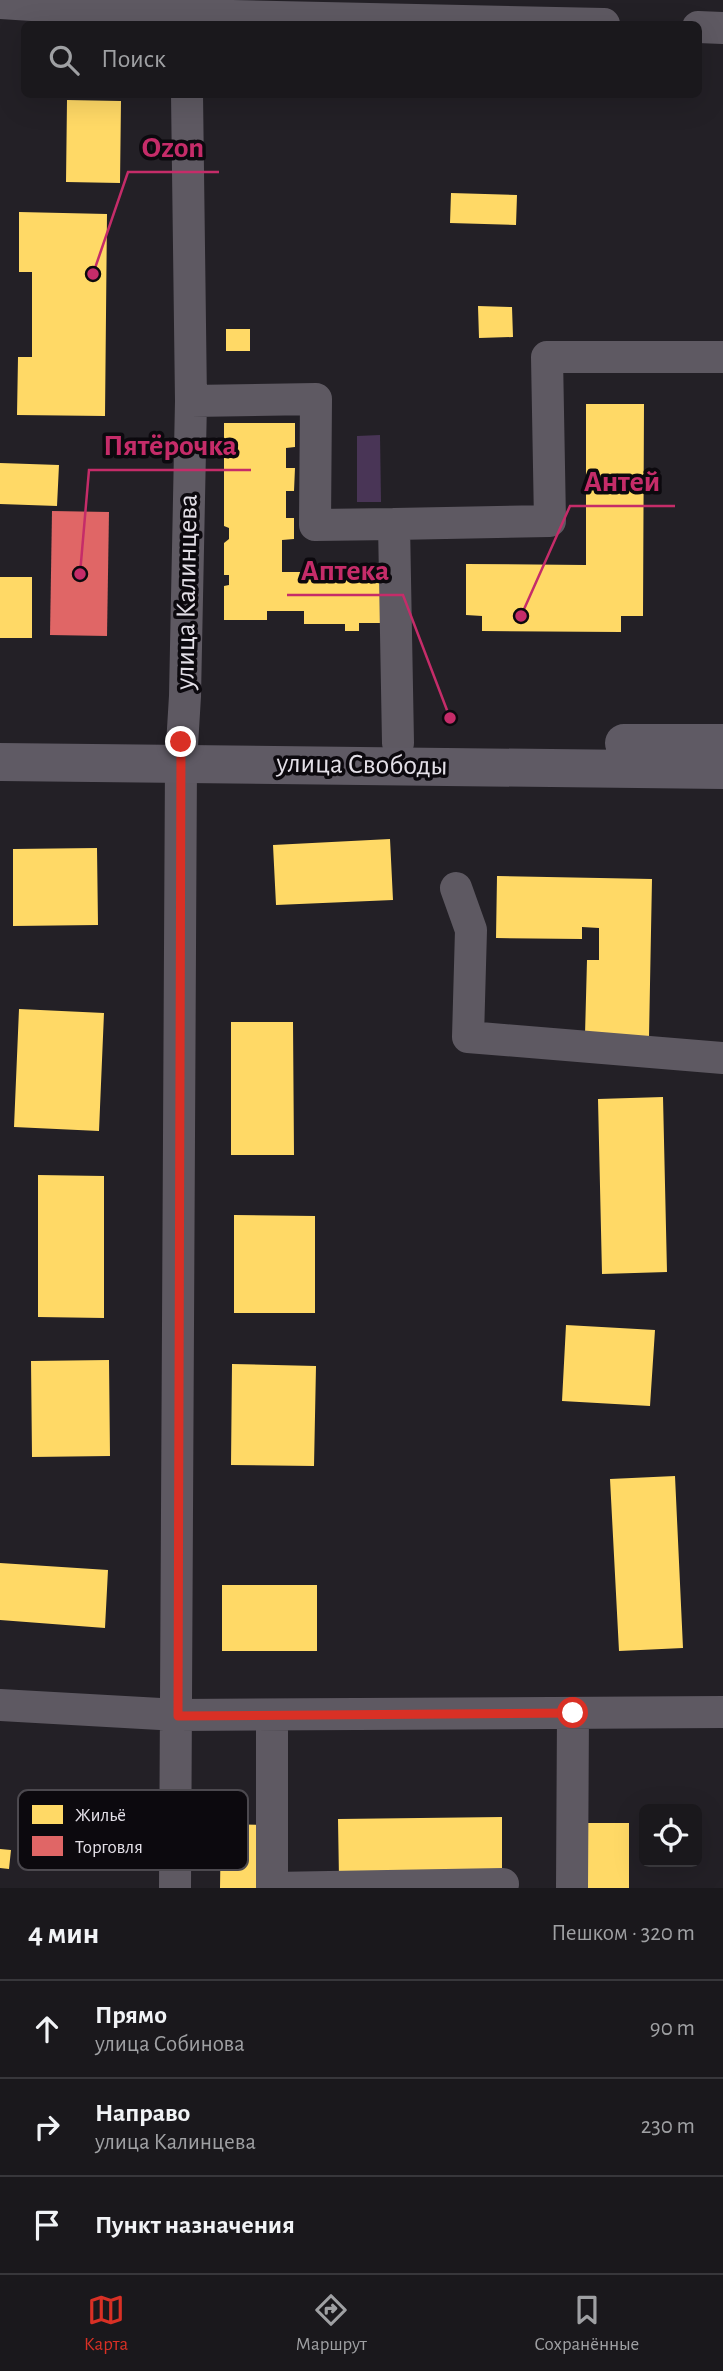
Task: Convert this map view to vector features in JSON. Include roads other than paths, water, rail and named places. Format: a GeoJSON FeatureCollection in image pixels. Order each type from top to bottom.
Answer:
{"type":"FeatureCollection","features":[{"type":"Feature","properties":{"kind":"main road","name":"улица Свободы"},"geometry":{"type":"LineString","coordinates":[[0,742],[181,752],[723,770]]}},
{"type":"Feature","properties":{"kind":"main road","name":"улица Свободы"},"geometry":{"type":"LineString","coordinates":[[0,762],[398,743],[723,743]]}},
{"type":"Feature","properties":{"kind":"street"},"geometry":{"type":"LineString","coordinates":[[0,3],[148,6],[186,20],[528,11],[586,21]]}},
{"type":"Feature","properties":{"kind":"street"},"geometry":{"type":"LineString","coordinates":[[702,27],[723,28]]}},
{"type":"Feature","properties":{"kind":"street","name":"улица Калинцева"},"geometry":{"type":"LineString","coordinates":[[177,1790],[181,752],[191,401],[187,98]]}},
{"type":"Feature","properties":{"kind":"street"},"geometry":{"type":"LineString","coordinates":[[191,401],[316,399],[315,525],[550,521],[547,357],[723,357]]}},
{"type":"Feature","properties":{"kind":"street"},"geometry":{"type":"LineString","coordinates":[[394,524],[398,743]]}},
{"type":"Feature","properties":{"kind":"street"},"geometry":{"type":"LineString","coordinates":[[456,888],[471,930],[468,1037],[723,1058]]}},
{"type":"Feature","properties":{"kind":"street"},"geometry":{"type":"LineString","coordinates":[[0,1705],[178,1716],[723,1712]]}},
{"type":"Feature","properties":{"kind":"street"},"geometry":{"type":"LineString","coordinates":[[572,1888],[573,1713]]}},
{"type":"Feature","properties":{"kind":"street"},"geometry":{"type":"LineString","coordinates":[[272,1715],[272,1888],[503,1884]]}},
{"type":"Feature","properties":{"kind":"street","name":"улица Калинцева"},"geometry":{"type":"LineString","coordinates":[[175,1870],[175,1888]]}},
{"type":"Feature","properties":{"kind":"place","name":"Ozon"},"geometry":{"type":"Point","coordinates":[93,274]}},
{"type":"Feature","properties":{"kind":"place","name":"Пятёрочка"},"geometry":{"type":"Point","coordinates":[80,574]}},
{"type":"Feature","properties":{"kind":"place","name":"Антей"},"geometry":{"type":"Point","coordinates":[521,616]}},
{"type":"Feature","properties":{"kind":"place","name":"Аптека"},"geometry":{"type":"Point","coordinates":[450,718]}}]}
